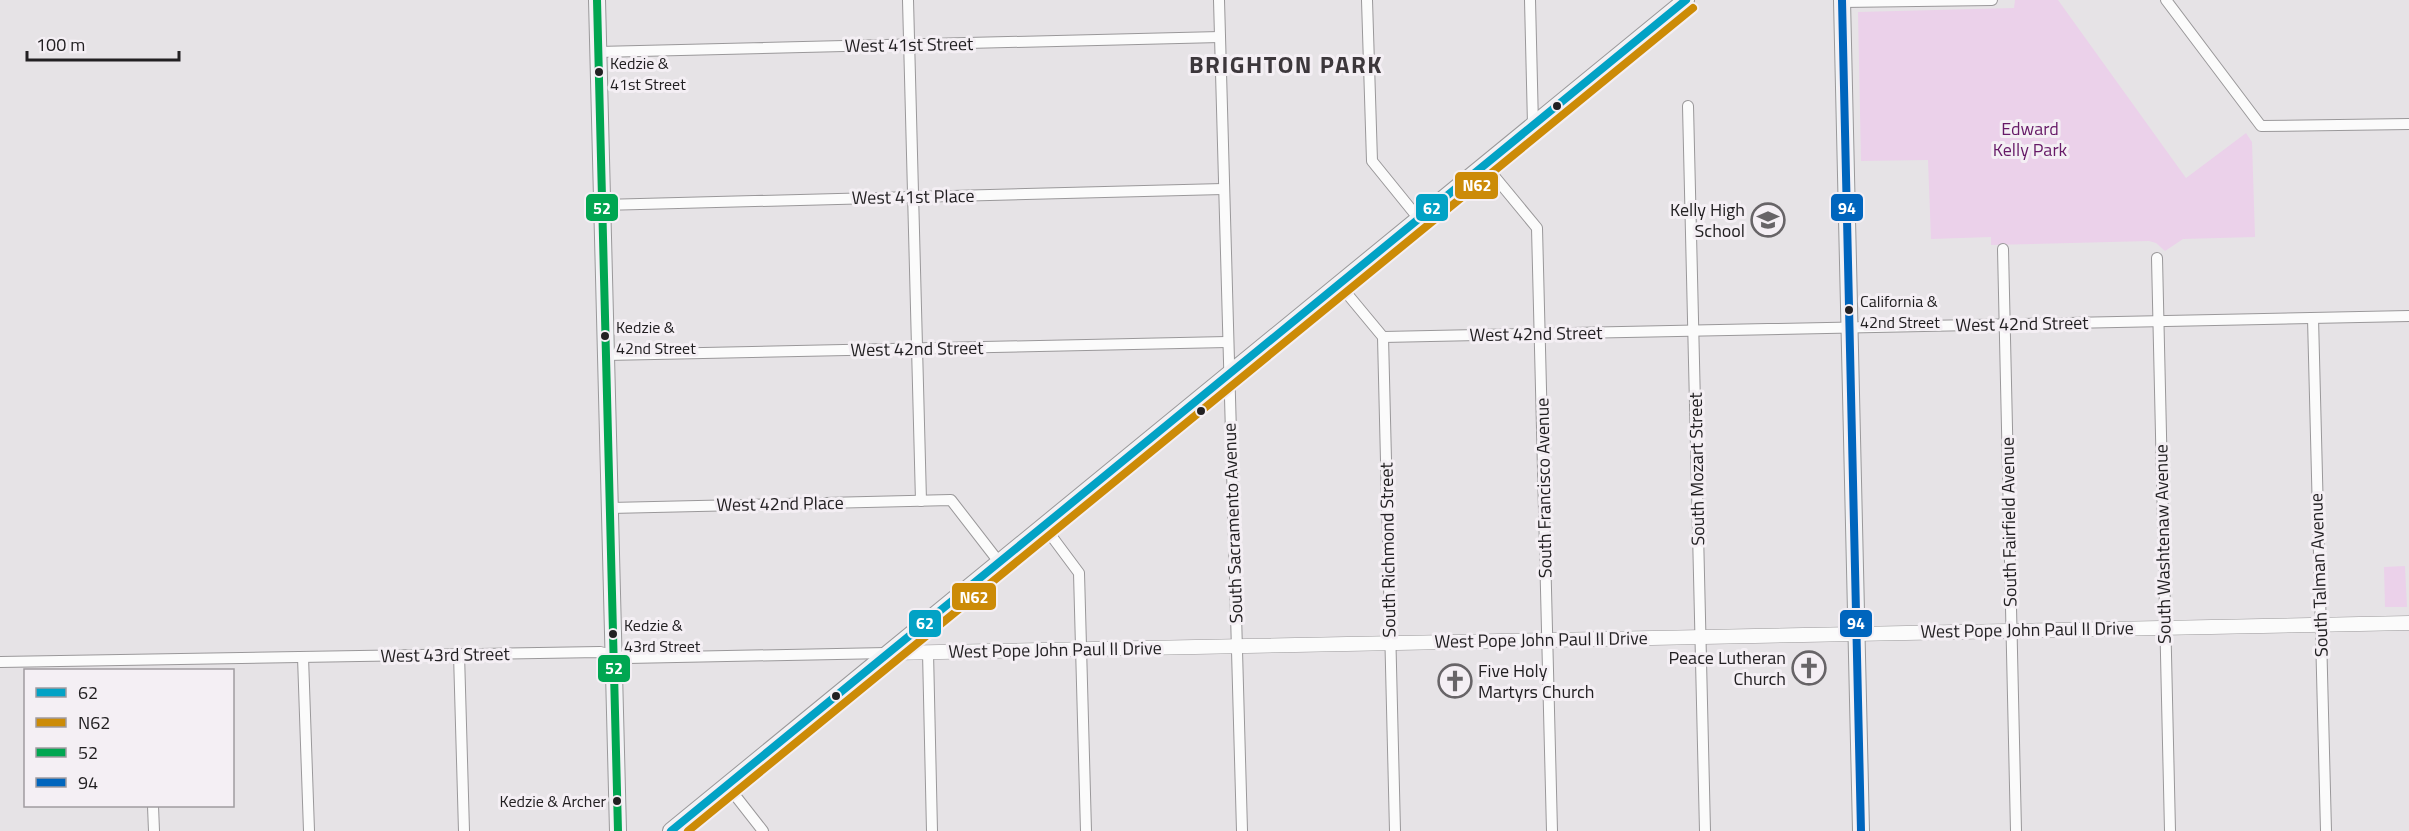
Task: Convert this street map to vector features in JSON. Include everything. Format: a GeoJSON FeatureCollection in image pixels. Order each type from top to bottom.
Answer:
{"type":"FeatureCollection","features":[{"type":"Feature","properties":{"kind":"main road"},"geometry":{"type":"LineString","coordinates":[[597,0],[618,831]]}},
{"type":"Feature","properties":{"kind":"main road"},"geometry":{"type":"LineString","coordinates":[[672,831],[1686,0]]}},
{"type":"Feature","properties":{"kind":"main road"},"geometry":{"type":"LineString","coordinates":[[1842,1],[1861,831]]}},
{"type":"Feature","properties":{"kind":"street"},"geometry":{"type":"LineString","coordinates":[[908,0],[921,501]]}},
{"type":"Feature","properties":{"kind":"street","name":"South Sacramento Avenue"},"geometry":{"type":"LineString","coordinates":[[1219,0],[1242,831]]}},
{"type":"Feature","properties":{"kind":"street"},"geometry":{"type":"LineString","coordinates":[[1367,0],[1372,161],[1419,219]]}},
{"type":"Feature","properties":{"kind":"street"},"geometry":{"type":"LineString","coordinates":[[1530,0],[1533,125]]}},
{"type":"Feature","properties":{"kind":"street"},"geometry":{"type":"LineString","coordinates":[[1842,1],[1992,0]]}},
{"type":"Feature","properties":{"kind":"street"},"geometry":{"type":"LineString","coordinates":[[2166,0],[2260,126],[2409,124]]}},
{"type":"Feature","properties":{"kind":"street","name":"West 41st Street"},"geometry":{"type":"LineString","coordinates":[[598,52],[1220,37]]}},
{"type":"Feature","properties":{"kind":"street","name":"South Mozart Street"},"geometry":{"type":"LineString","coordinates":[[1688,106],[1705,831]]}},
{"type":"Feature","properties":{"kind":"street","name":"South Francisco Avenue"},"geometry":{"type":"LineString","coordinates":[[1485,165],[1537,228],[1552,831]]}},
{"type":"Feature","properties":{"kind":"street","name":"West 41st Place"},"geometry":{"type":"LineString","coordinates":[[602,205],[1223,189]]}},
{"type":"Feature","properties":{"kind":"street","name":"South Fairfield Avenue"},"geometry":{"type":"LineString","coordinates":[[2003,249],[2016,831]]}},
{"type":"Feature","properties":{"kind":"street","name":"South Washtenaw Avenue"},"geometry":{"type":"LineString","coordinates":[[2157,258],[2170,831]]}},
{"type":"Feature","properties":{"kind":"street"},"geometry":{"type":"LineString","coordinates":[[1339,284],[1383,337]]}},
{"type":"Feature","properties":{"kind":"street","name":"West 42nd Street"},"geometry":{"type":"LineString","coordinates":[[1383,337],[2409,316]]}},
{"type":"Feature","properties":{"kind":"street","name":"South Talman Avenue"},"geometry":{"type":"LineString","coordinates":[[2313,318],[2326,831]]}},
{"type":"Feature","properties":{"kind":"street","name":"South Richmond Street"},"geometry":{"type":"LineString","coordinates":[[1383,337],[1395,831]]}},
{"type":"Feature","properties":{"kind":"street","name":"West 42nd Street"},"geometry":{"type":"LineString","coordinates":[[606,355],[1227,342]]}},
{"type":"Feature","properties":{"kind":"street","name":"West 42nd Place"},"geometry":{"type":"LineString","coordinates":[[610,508],[951,500],[999,562]]}},
{"type":"Feature","properties":{"kind":"street"},"geometry":{"type":"LineString","coordinates":[[1044,526],[1079,573],[1086,831]]}},
{"type":"Feature","properties":{"kind":"street","name":"West Pope John Paul II Drive"},"geometry":{"type":"LineString","coordinates":[[888,653],[2409,623]]}},
{"type":"Feature","properties":{"kind":"street","name":"West 43rd Street"},"geometry":{"type":"LineString","coordinates":[[0,662],[149,665],[303,657],[459,654],[600,652],[632,658],[888,653]]}},
{"type":"Feature","properties":{"kind":"street"},"geometry":{"type":"LineString","coordinates":[[928,652],[932,831]]}},
{"type":"Feature","properties":{"kind":"street"},"geometry":{"type":"LineString","coordinates":[[459,654],[464,831]]}},
{"type":"Feature","properties":{"kind":"street"},"geometry":{"type":"LineString","coordinates":[[303,657],[309,831]]}},
{"type":"Feature","properties":{"kind":"street"},"geometry":{"type":"LineString","coordinates":[[727,785],[763,831]]}},
{"type":"Feature","properties":{"kind":"street"},"geometry":{"type":"LineString","coordinates":[[153,807],[154,831]]}},
{"type":"Feature","properties":{"kind":"green space","name":"Edward Kelly Park"},"geometry":{"type":"Polygon","coordinates":[[[2015,0],[2058,0],[2186,178],[2246,133],[2252,142],[2255,237],[2183,239],[2165,251],[2156,243],[2149,241],[1991,245],[1991,237],[1931,239],[1928,160],[1861,161],[1858,12],[2014,8],[2015,0]]]}},
{"type":"Feature","properties":{"kind":"green space"},"geometry":{"type":"Polygon","coordinates":[[[2405,566],[2407,607],[2385,607],[2384,567],[2405,566]]]}},
{"type":"Feature","properties":{"kind":"transit line","name":"52"},"geometry":{"type":"LineString","coordinates":[[597,0],[618,831]]}},
{"type":"Feature","properties":{"kind":"transit line","name":"62"},"geometry":{"type":"LineString","coordinates":[[671,831],[1686,0]]}},
{"type":"Feature","properties":{"kind":"transit line","name":"94"},"geometry":{"type":"LineString","coordinates":[[1842,0],[1861,831]]}},
{"type":"Feature","properties":{"kind":"transit line","name":"N62"},"geometry":{"type":"LineString","coordinates":[[688,831],[1693,8]]}},
{"type":"Feature","properties":{"kind":"place","name":"Kedzie & 41st Street"},"geometry":{"type":"Point","coordinates":[599,72]}},
{"type":"Feature","properties":{"kind":"place","name":"Kelly High School"},"geometry":{"type":"Point","coordinates":[1768,220]}},
{"type":"Feature","properties":{"kind":"place","name":"California & 42nd Street"},"geometry":{"type":"Point","coordinates":[1849,310]}},
{"type":"Feature","properties":{"kind":"place","name":"Kedzie & 42nd Street"},"geometry":{"type":"Point","coordinates":[605,336]}},
{"type":"Feature","properties":{"kind":"place","name":"Kedzie & 43rd Street"},"geometry":{"type":"Point","coordinates":[613,634]}},
{"type":"Feature","properties":{"kind":"place","name":"Peace Lutheran Church"},"geometry":{"type":"Point","coordinates":[1809,668]}},
{"type":"Feature","properties":{"kind":"place","name":"Five Holy Martyrs Church"},"geometry":{"type":"Point","coordinates":[1455,681]}},
{"type":"Feature","properties":{"kind":"place","name":"Kedzie & Archer"},"geometry":{"type":"Point","coordinates":[617,801]}},
{"type":"Feature","properties":{"kind":"district","name":"BRIGHTON PARK"},"geometry":{"type":"Point","coordinates":[1286,65]}}]}
